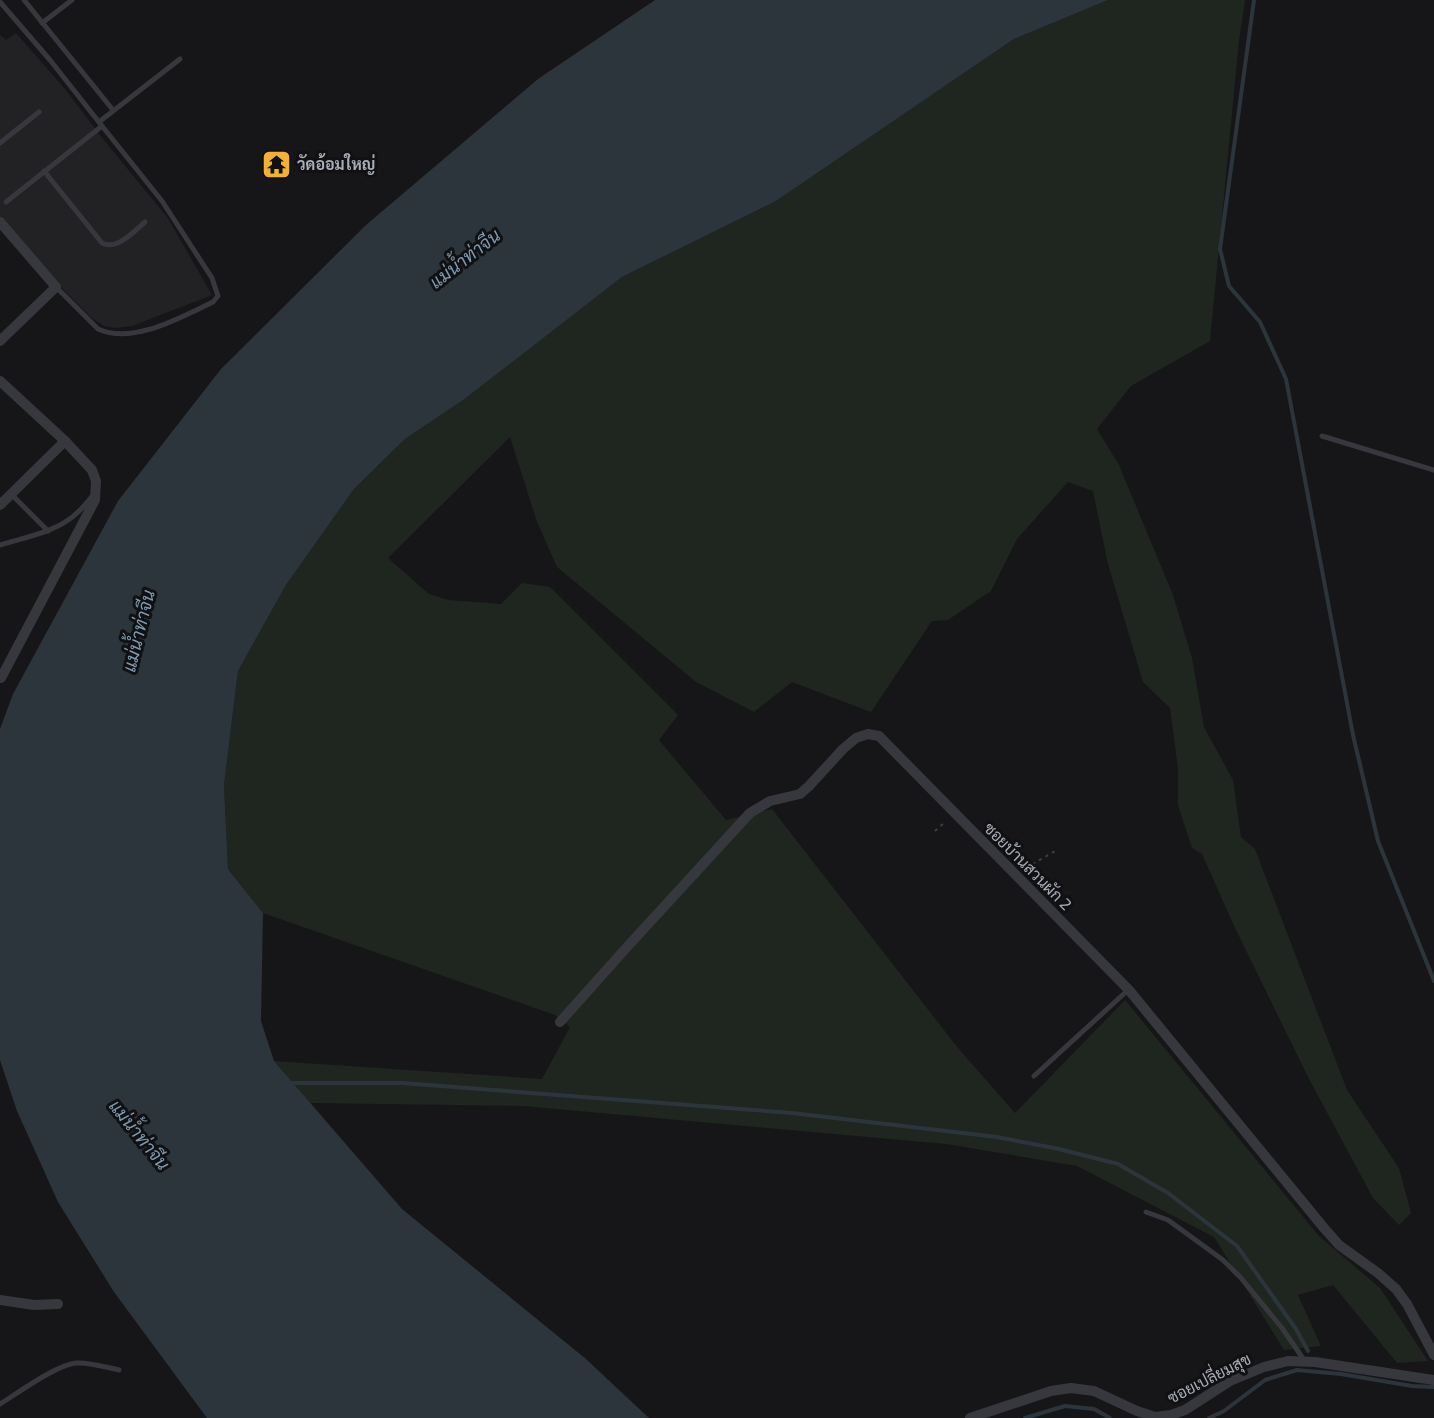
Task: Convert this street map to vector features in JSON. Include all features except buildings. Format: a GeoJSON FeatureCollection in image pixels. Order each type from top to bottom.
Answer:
{"type":"FeatureCollection","features":[{"type":"Feature","properties":{"kind":"street"},"geometry":{"type":"LineString","coordinates":[[0,222],[56,287],[0,341]]}},
{"type":"Feature","properties":{"kind":"street"},"geometry":{"type":"LineString","coordinates":[[0,381],[65,441],[92,470],[96,481],[95,500],[2,678]]}},
{"type":"Feature","properties":{"kind":"street"},"geometry":{"type":"LineString","coordinates":[[0,505],[65,441]]}},
{"type":"Feature","properties":{"kind":"street","name":"ซอยบ้านสวนผัก 2"},"geometry":{"type":"LineString","coordinates":[[560,1022],[750,813],[770,801],[800,794],[856,738],[868,734],[879,736],[1129,990],[1339,1245],[1396,1289],[1407,1304],[1434,1355]]}},
{"type":"Feature","properties":{"kind":"street"},"geometry":{"type":"LineString","coordinates":[[0,1300],[34,1305],[58,1304]]}},
{"type":"Feature","properties":{"kind":"street","name":"ซอยเปลี่ยมสุข"},"geometry":{"type":"LineString","coordinates":[[970,1418],[1051,1391],[1071,1388],[1094,1391],[1137,1412],[1155,1417],[1185,1410],[1230,1381],[1264,1367],[1288,1361],[1315,1362],[1434,1380]]}},
{"type":"Feature","properties":{"kind":"lane"},"geometry":{"type":"LineString","coordinates":[[24,0],[113,110]]}},
{"type":"Feature","properties":{"kind":"lane"},"geometry":{"type":"LineString","coordinates":[[42,23],[72,0]]}},
{"type":"Feature","properties":{"kind":"lane"},"geometry":{"type":"LineString","coordinates":[[0,2],[50,60],[162,201],[212,278],[218,296],[213,302],[162,325],[135,333],[106,333],[98,329],[56,287]]}},
{"type":"Feature","properties":{"kind":"lane"},"geometry":{"type":"LineString","coordinates":[[6,202],[100,124],[113,110],[180,59]]}},
{"type":"Feature","properties":{"kind":"lane"},"geometry":{"type":"LineString","coordinates":[[0,143],[39,111]]}},
{"type":"Feature","properties":{"kind":"lane"},"geometry":{"type":"LineString","coordinates":[[44,171],[102,243],[108,246],[117,244],[145,222]]}},
{"type":"Feature","properties":{"kind":"lane"},"geometry":{"type":"LineString","coordinates":[[1322,436],[1434,470]]}},
{"type":"Feature","properties":{"kind":"lane"},"geometry":{"type":"LineString","coordinates":[[0,545],[48,531],[69,520],[96,491]]}},
{"type":"Feature","properties":{"kind":"lane"},"geometry":{"type":"LineString","coordinates":[[11,494],[48,531]]}},
{"type":"Feature","properties":{"kind":"lane"},"geometry":{"type":"LineString","coordinates":[[1034,1076],[1129,990]]}},
{"type":"Feature","properties":{"kind":"lane"},"geometry":{"type":"LineString","coordinates":[[1146,1212],[1168,1220],[1223,1260],[1282,1328],[1305,1361]]}},
{"type":"Feature","properties":{"kind":"lane"},"geometry":{"type":"LineString","coordinates":[[0,1404],[66,1365],[78,1363],[118,1370]]}},
{"type":"Feature","properties":{"kind":"path"},"geometry":{"type":"LineString","coordinates":[[935,831],[954,813]]}},
{"type":"Feature","properties":{"kind":"path"},"geometry":{"type":"LineString","coordinates":[[1015,874],[1057,850]]}},
{"type":"Feature","properties":{"kind":"shaded area"},"geometry":{"type":"Polygon","coordinates":[[[1108,0],[1245,0],[1210,341],[1131,386],[1097,429],[1119,465],[1173,595],[1192,658],[1204,727],[1233,780],[1241,837],[1255,849],[1347,1090],[1399,1168],[1411,1213],[1399,1225],[1373,1198],[1309,1079],[1235,928],[1202,854],[1192,848],[1178,805],[1178,769],[1170,708],[1143,682],[1108,564],[1093,491],[1068,482],[1017,539],[991,591],[948,620],[932,621],[871,712],[792,682],[754,712],[696,682],[557,567],[537,522],[510,437],[388,558],[429,594],[448,600],[501,604],[522,583],[550,587],[678,715],[659,740],[726,820],[772,809],[958,1048],[1015,1113],[1125,1000],[1319,1236],[1380,1288],[1428,1361],[1397,1363],[1333,1285],[1298,1295],[1321,1346],[1284,1350],[1214,1237],[1077,1166],[946,1144],[523,1106],[310,1103],[274,1061],[542,1079],[570,1027],[555,1015],[263,913],[228,869],[224,785],[238,671],[286,585],[354,489],[405,439],[466,398],[622,277],[776,201],[1014,39],[1108,0]]]}},
{"type":"Feature","properties":{"kind":"shaded area"},"geometry":{"type":"Polygon","coordinates":[[[16,33],[64,88],[167,217],[212,295],[132,326],[115,328],[104,326],[93,319],[52,278],[0,220],[0,35],[6,40],[16,33]]]}},
{"type":"Feature","properties":{"kind":"water","name":"แม่น้ำท่าจีน"},"geometry":{"type":"Polygon","coordinates":[[[655,0],[1108,0],[1014,39],[776,201],[622,277],[466,398],[405,439],[354,489],[286,585],[238,671],[224,785],[228,869],[263,913],[261,1021],[274,1061],[402,1209],[586,1359],[649,1418],[207,1418],[114,1292],[58,1202],[17,1111],[0,1060],[0,729],[13,694],[118,501],[221,369],[366,225],[538,79],[655,0]]]}},
{"type":"Feature","properties":{"kind":"waterway"},"geometry":{"type":"LineString","coordinates":[[1254,0],[1220,249],[1229,286],[1260,322],[1286,379],[1353,735],[1378,841],[1434,981]]}},
{"type":"Feature","properties":{"kind":"waterway"},"geometry":{"type":"LineString","coordinates":[[288,1083],[402,1083],[792,1113],[997,1137],[1118,1164],[1168,1193],[1237,1246],[1296,1329],[1308,1351]]}},
{"type":"Feature","properties":{"kind":"waterway"},"geometry":{"type":"LineString","coordinates":[[1209,1418],[1224,1411],[1265,1380],[1297,1370],[1434,1387]]}},
{"type":"Feature","properties":{"kind":"waterway"},"geometry":{"type":"LineString","coordinates":[[1025,1418],[1065,1406],[1094,1409],[1110,1418]]}},
{"type":"Feature","properties":{"kind":"place","name":"วัดอ้อมใหญ่"},"geometry":{"type":"Point","coordinates":[276,164]}}]}
